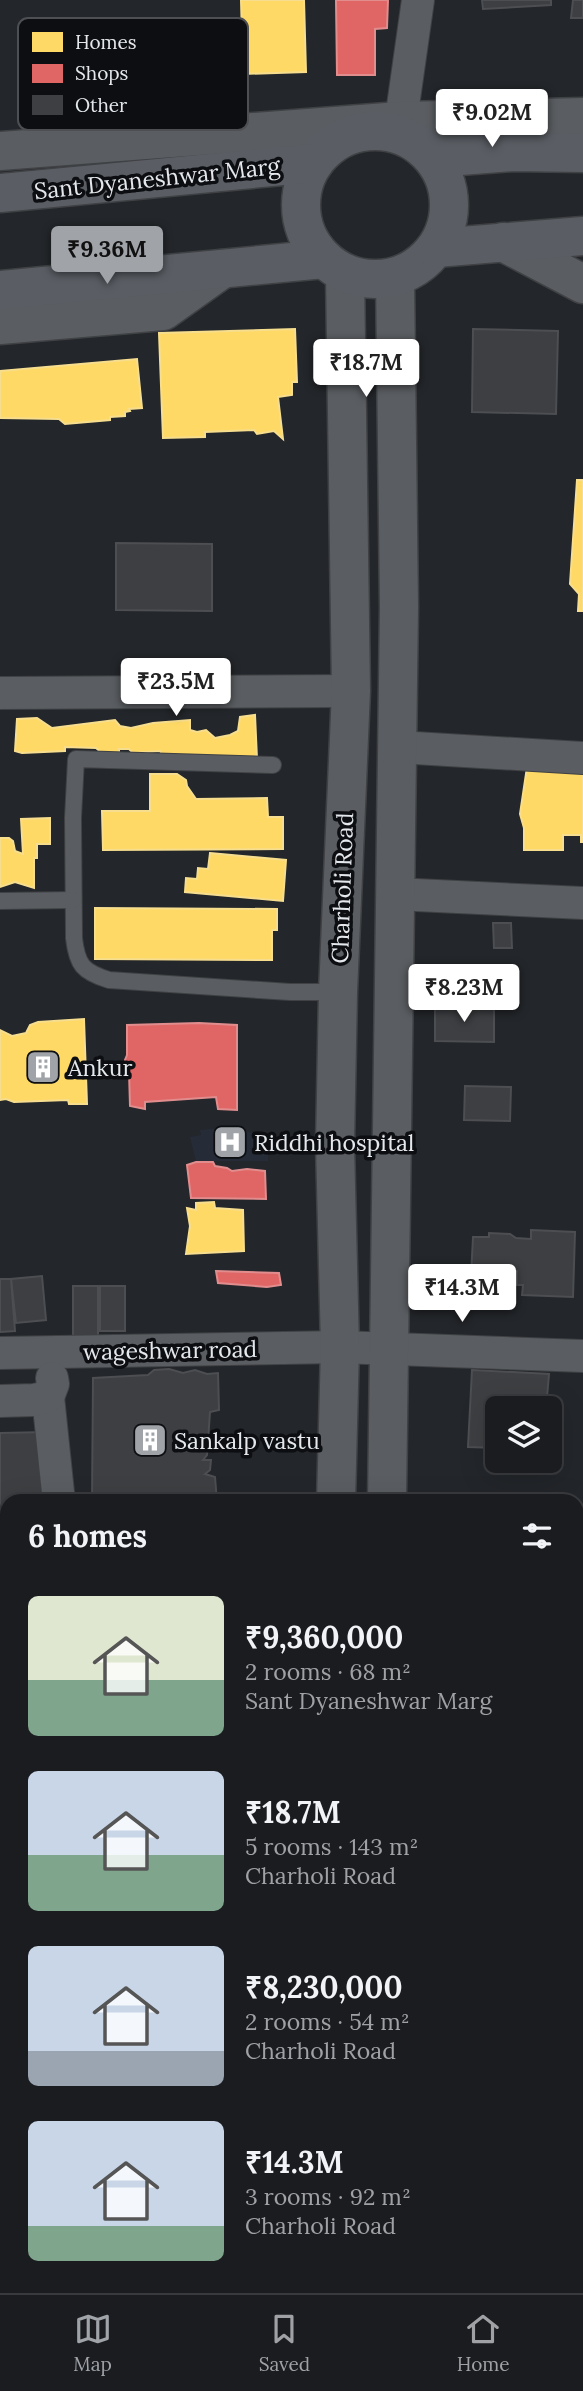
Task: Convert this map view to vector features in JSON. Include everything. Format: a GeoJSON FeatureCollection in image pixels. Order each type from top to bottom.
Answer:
{"type":"FeatureCollection","features":[{"type":"Feature","properties":{"kind":"main road"},"geometry":{"type":"LineString","coordinates":[[0,290],[222,269],[335,266],[370,279],[396,277],[418,266],[436,248],[447,226],[450,202],[446,179],[434,158],[400,128],[394,132],[370,130],[347,135],[327,148],[314,163],[302,188],[302,214],[309,239],[335,266]]}},
{"type":"Feature","properties":{"kind":"main road"},"geometry":{"type":"LineString","coordinates":[[434,158],[513,152],[583,153]]}},
{"type":"Feature","properties":{"kind":"main road","name":"Sant Dyaneshwar Marg"},"geometry":{"type":"LineString","coordinates":[[0,193],[314,163]]}},
{"type":"Feature","properties":{"kind":"main road"},"geometry":{"type":"LineString","coordinates":[[436,248],[583,236]]}},
{"type":"Feature","properties":{"kind":"street"},"geometry":{"type":"LineString","coordinates":[[400,128],[418,0]]}},
{"type":"Feature","properties":{"kind":"street"},"geometry":{"type":"LineString","coordinates":[[0,151],[583,117]]}},
{"type":"Feature","properties":{"kind":"street"},"geometry":{"type":"LineString","coordinates":[[503,242],[583,284]]}},
{"type":"Feature","properties":{"kind":"street","name":"Charholi Road"},"geometry":{"type":"LineString","coordinates":[[335,266],[349,519],[351,691],[338,992],[335,1145],[340,1346],[336,1494]]}},
{"type":"Feature","properties":{"kind":"street"},"geometry":{"type":"LineString","coordinates":[[0,325],[163,311],[222,269]]}},
{"type":"Feature","properties":{"kind":"street"},"geometry":{"type":"LineString","coordinates":[[387,1494],[398,747],[396,277]]}},
{"type":"Feature","properties":{"kind":"street"},"geometry":{"type":"LineString","coordinates":[[349,519],[397,521]]}},
{"type":"Feature","properties":{"kind":"street"},"geometry":{"type":"LineString","coordinates":[[0,693],[351,691]]}},
{"type":"Feature","properties":{"kind":"street"},"geometry":{"type":"LineString","coordinates":[[398,747],[583,758]]}},
{"type":"Feature","properties":{"kind":"street"},"geometry":{"type":"LineString","coordinates":[[395,894],[583,903]]}},
{"type":"Feature","properties":{"kind":"street","name":"wageshwar road"},"geometry":{"type":"LineString","coordinates":[[0,1353],[340,1346],[583,1356]]}},
{"type":"Feature","properties":{"kind":"street"},"geometry":{"type":"LineString","coordinates":[[48,1352],[53,1384],[48,1397],[58,1494]]}},
{"type":"Feature","properties":{"kind":"street"},"geometry":{"type":"LineString","coordinates":[[0,1401],[34,1401],[48,1397]]}},
{"type":"Feature","properties":{"kind":"lane"},"geometry":{"type":"LineString","coordinates":[[272,765],[76,759],[73,901],[76,958],[93,975],[108,980],[290,992],[338,992]]}},
{"type":"Feature","properties":{"kind":"lane"},"geometry":{"type":"LineString","coordinates":[[0,901],[73,901]]}},
{"type":"Feature","properties":{"kind":"shaded area","name":"Riddhi hospital"},"geometry":{"type":"Polygon","coordinates":[[[200,1130],[269,1135],[268,1161],[196,1161],[190,1137],[201,1135],[200,1130]]]}},
{"type":"Feature","properties":{"kind":"building: Homes"},"geometry":{"type":"Polygon","coordinates":[[[241,0],[304,0],[306,72],[248,74],[248,18],[241,18],[241,0]]]}},
{"type":"Feature","properties":{"kind":"building: Homes"},"geometry":{"type":"Polygon","coordinates":[[[295,329],[297,382],[292,382],[292,395],[278,397],[283,439],[274,431],[257,434],[254,430],[205,432],[205,437],[163,438],[159,333],[295,329]]]}},
{"type":"Feature","properties":{"kind":"building: Homes"},"geometry":{"type":"Polygon","coordinates":[[[137,359],[142,408],[129,409],[125,416],[65,424],[59,419],[0,418],[0,371],[137,359]]]}},
{"type":"Feature","properties":{"kind":"building: Homes"},"geometry":{"type":"Polygon","coordinates":[[[577,480],[583,480],[583,611],[578,611],[579,594],[570,584],[577,480]]]}},
{"type":"Feature","properties":{"kind":"building: Homes"},"geometry":{"type":"Polygon","coordinates":[[[255,715],[257,759],[163,756],[160,751],[133,753],[129,749],[119,749],[119,754],[103,754],[96,748],[65,747],[65,751],[15,751],[17,719],[37,718],[52,728],[115,720],[120,726],[131,728],[190,720],[190,730],[206,730],[215,738],[238,731],[240,717],[255,715]]]}},
{"type":"Feature","properties":{"kind":"building: Homes"},"geometry":{"type":"Polygon","coordinates":[[[527,767],[583,771],[583,842],[581,835],[563,835],[563,850],[524,850],[524,828],[520,814],[527,767]]]}},
{"type":"Feature","properties":{"kind":"building: Homes"},"geometry":{"type":"Polygon","coordinates":[[[150,774],[177,774],[186,780],[196,799],[267,798],[268,817],[283,817],[283,849],[103,850],[102,811],[150,811],[150,774]]]}},
{"type":"Feature","properties":{"kind":"building: Homes"},"geometry":{"type":"Polygon","coordinates":[[[50,818],[50,844],[37,844],[34,888],[15,882],[0,887],[0,838],[9,838],[13,841],[15,851],[23,854],[21,819],[50,818]]]}},
{"type":"Feature","properties":{"kind":"building: Homes"},"geometry":{"type":"Polygon","coordinates":[[[210,853],[286,860],[283,901],[185,892],[186,878],[197,879],[198,868],[208,869],[210,853]]]}},
{"type":"Feature","properties":{"kind":"building: Homes"},"geometry":{"type":"Polygon","coordinates":[[[95,908],[277,909],[277,930],[272,930],[272,960],[95,959],[95,908]]]}},
{"type":"Feature","properties":{"kind":"building: Homes","name":"Ankur"},"geometry":{"type":"Polygon","coordinates":[[[84,1019],[87,1104],[69,1104],[68,1100],[0,1100],[0,1030],[12,1036],[26,1033],[30,1025],[38,1022],[84,1019]]]}},
{"type":"Feature","properties":{"kind":"building: Homes"},"geometry":{"type":"Polygon","coordinates":[[[214,1202],[215,1208],[243,1210],[244,1251],[186,1254],[190,1226],[187,1208],[196,1210],[196,1203],[214,1202]]]}},
{"type":"Feature","properties":{"kind":"building: Shops"},"geometry":{"type":"Polygon","coordinates":[[[336,0],[388,0],[387,28],[375,29],[375,75],[337,75],[336,0]]]}},
{"type":"Feature","properties":{"kind":"building: Shops"},"geometry":{"type":"Polygon","coordinates":[[[127,1025],[237,1025],[237,1110],[218,1109],[216,1097],[145,1102],[145,1109],[130,1106],[129,1072],[125,1060],[127,1025]]]}},
{"type":"Feature","properties":{"kind":"building: Shops"},"geometry":{"type":"Polygon","coordinates":[[[213,1162],[215,1166],[232,1171],[265,1171],[266,1199],[191,1198],[187,1165],[213,1162]]]}},
{"type":"Feature","properties":{"kind":"building: Shops"},"geometry":{"type":"Polygon","coordinates":[[[216,1271],[279,1273],[281,1285],[267,1287],[218,1283],[216,1271]]]}},
{"type":"Feature","properties":{"kind":"building: Shops"},"geometry":{"type":"Polygon","coordinates":[[[162,1428],[164,1447],[132,1451],[130,1432],[162,1428]]]}},
{"type":"Feature","properties":{"kind":"building: Other"},"geometry":{"type":"Polygon","coordinates":[[[482,0],[551,0],[551,5],[483,9],[482,0]]]}},
{"type":"Feature","properties":{"kind":"building: Other"},"geometry":{"type":"Polygon","coordinates":[[[573,0],[583,0],[583,18],[571,18],[573,0]]]}},
{"type":"Feature","properties":{"kind":"building: Other"},"geometry":{"type":"Polygon","coordinates":[[[473,329],[558,331],[556,414],[472,412],[473,329]]]}},
{"type":"Feature","properties":{"kind":"building: Other"},"geometry":{"type":"Polygon","coordinates":[[[116,543],[212,544],[212,611],[116,610],[116,543]]]}},
{"type":"Feature","properties":{"kind":"building: Other"},"geometry":{"type":"Polygon","coordinates":[[[493,923],[511,923],[512,948],[494,948],[493,923]]]}},
{"type":"Feature","properties":{"kind":"building: Other"},"geometry":{"type":"Polygon","coordinates":[[[435,1005],[494,1006],[494,1042],[435,1041],[435,1005]]]}},
{"type":"Feature","properties":{"kind":"building: Other"},"geometry":{"type":"Polygon","coordinates":[[[465,1086],[511,1087],[510,1121],[464,1120],[465,1086]]]}},
{"type":"Feature","properties":{"kind":"building: Other"},"geometry":{"type":"Polygon","coordinates":[[[531,1230],[575,1232],[573,1297],[522,1295],[523,1285],[517,1285],[517,1271],[501,1270],[500,1283],[496,1283],[496,1278],[471,1277],[473,1237],[489,1237],[489,1233],[531,1239],[531,1230]]]}},
{"type":"Feature","properties":{"kind":"building: Other"},"geometry":{"type":"Polygon","coordinates":[[[42,1276],[46,1320],[16,1323],[11,1279],[42,1276]]]}},
{"type":"Feature","properties":{"kind":"building: Other"},"geometry":{"type":"Polygon","coordinates":[[[0,1279],[11,1279],[15,1331],[0,1332],[0,1279]]]}},
{"type":"Feature","properties":{"kind":"building: Other"},"geometry":{"type":"Polygon","coordinates":[[[73,1286],[98,1286],[98,1339],[73,1339],[73,1286]]]}},
{"type":"Feature","properties":{"kind":"building: Other"},"geometry":{"type":"Polygon","coordinates":[[[100,1286],[125,1286],[125,1331],[100,1331],[100,1286]]]}},
{"type":"Feature","properties":{"kind":"building: Other","name":"Sankalp vastu"},"geometry":{"type":"Polygon","coordinates":[[[154,1370],[218,1373],[219,1410],[210,1412],[207,1455],[203,1460],[211,1460],[210,1470],[205,1474],[215,1477],[216,1494],[92,1494],[93,1378],[148,1375],[154,1370]]]}},
{"type":"Feature","properties":{"kind":"building: Other"},"geometry":{"type":"Polygon","coordinates":[[[472,1370],[549,1374],[547,1396],[485,1396],[485,1448],[468,1447],[472,1370]]]}},
{"type":"Feature","properties":{"kind":"building: Other"},"geometry":{"type":"Polygon","coordinates":[[[46,1432],[46,1494],[0,1494],[0,1433],[46,1432]]]}},
{"type":"Feature","properties":{"kind":"place","name":"Ankur"},"geometry":{"type":"Point","coordinates":[43,1067]}},
{"type":"Feature","properties":{"kind":"place","name":"Riddhi hospital"},"geometry":{"type":"Point","coordinates":[230,1142]}},
{"type":"Feature","properties":{"kind":"place","name":"Sankalp vastu"},"geometry":{"type":"Point","coordinates":[150,1440]}}]}
